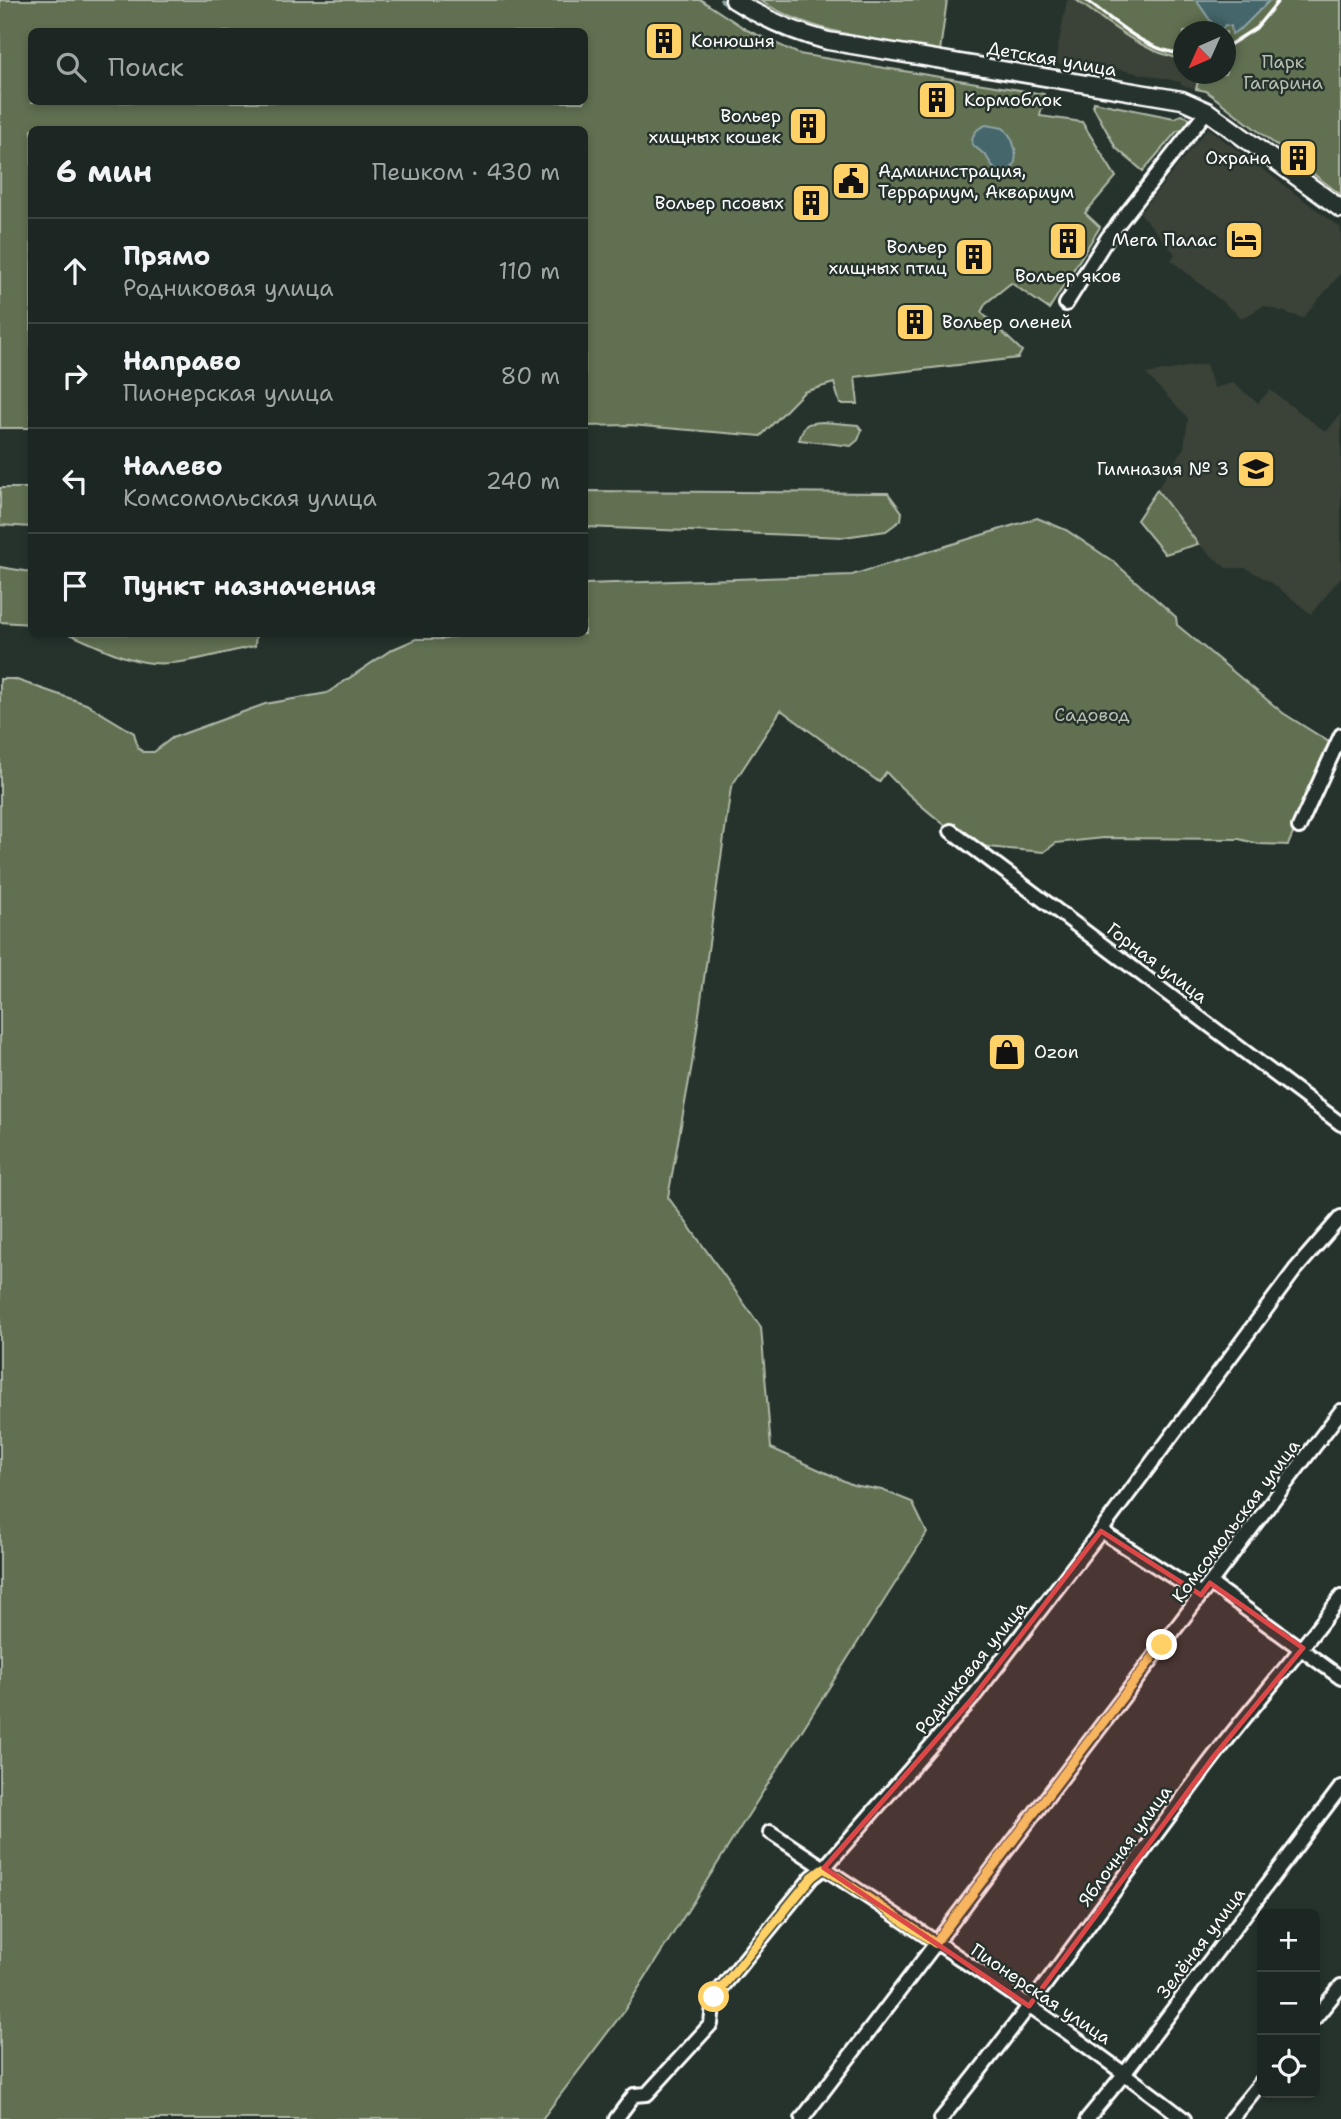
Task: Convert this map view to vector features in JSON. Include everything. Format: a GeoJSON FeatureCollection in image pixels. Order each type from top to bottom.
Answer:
{"type":"FeatureCollection","features":[{"type":"Feature","properties":{"kind":"street","name":"Детская улица"},"geometry":{"type":"LineString","coordinates":[[734,0],[786,29],[828,41],[1182,100],[1207,111],[1341,209]]}},
{"type":"Feature","properties":{"kind":"street"},"geometry":{"type":"LineString","coordinates":[[1066,304],[1108,237],[1207,111]]}},
{"type":"Feature","properties":{"kind":"street"},"geometry":{"type":"LineString","coordinates":[[1299,827],[1341,735]]}},
{"type":"Feature","properties":{"kind":"street","name":"Горная улица"},"geometry":{"type":"LineString","coordinates":[[951,831],[1341,1124]]}},
{"type":"Feature","properties":{"kind":"street","name":"Родниковая улица"},"geometry":{"type":"LineString","coordinates":[[616,2119],[634,2095],[647,2094],[711,2024],[714,1997],[812,1877],[824,1868],[971,1700],[1101,1531],[1295,1270],[1341,1217]]}},
{"type":"Feature","properties":{"kind":"street","name":"Комсомольская улица"},"geometry":{"type":"LineString","coordinates":[[802,2119],[1341,1411]]}},
{"type":"Feature","properties":{"kind":"street"},"geometry":{"type":"LineString","coordinates":[[1101,1531],[1201,1595]]}},
{"type":"Feature","properties":{"kind":"street"},"geometry":{"type":"LineString","coordinates":[[1210,1583],[1341,1678]]}},
{"type":"Feature","properties":{"kind":"street","name":"Яблочная улица"},"geometry":{"type":"LineString","coordinates":[[941,2119],[1029,2006],[1214,1756],[1303,1648],[1341,1597]]}},
{"type":"Feature","properties":{"kind":"street","name":"Зелёная улица"},"geometry":{"type":"LineString","coordinates":[[1087,2119],[1125,2073],[1341,1787]]}},
{"type":"Feature","properties":{"kind":"street","name":"Пионерская улица"},"geometry":{"type":"LineString","coordinates":[[770,1832],[1029,2006],[1125,2073],[1184,2119]]}},
{"type":"Feature","properties":{"kind":"street"},"geometry":{"type":"LineString","coordinates":[[1320,2012],[1341,1986]]}},
{"type":"Feature","properties":{"kind":"street"},"geometry":{"type":"LineString","coordinates":[[1231,2119],[1257,2087]]}},
{"type":"Feature","properties":{"kind":"highlighted area"},"geometry":{"type":"Polygon","coordinates":[[[1101,1531],[1201,1595],[1210,1583],[1303,1648],[1214,1756],[1029,2006],[824,1868],[971,1700],[1101,1531]]]}},
{"type":"Feature","properties":{"kind":"shaded area"},"geometry":{"type":"Polygon","coordinates":[[[1067,0],[1076,0],[1155,52],[1173,56],[1173,80],[1088,63],[1087,69],[1055,63],[1067,0]]]}},
{"type":"Feature","properties":{"kind":"shaded area"},"geometry":{"type":"Polygon","coordinates":[[[1181,84],[1197,84],[1196,89],[1181,84]]]}},
{"type":"Feature","properties":{"kind":"shaded area"},"geometry":{"type":"Polygon","coordinates":[[[1208,128],[1341,228],[1341,273],[1303,318],[1264,306],[1242,318],[1171,260],[1175,254],[1140,213],[1208,128]]]}},
{"type":"Feature","properties":{"kind":"shaded area","name":"Гимназия № 3"},"geometry":{"type":"Polygon","coordinates":[[[1206,364],[1214,388],[1233,383],[1258,403],[1270,390],[1326,432],[1341,414],[1341,577],[1311,614],[1272,583],[1246,568],[1226,568],[1198,544],[1165,554],[1137,520],[1184,448],[1188,418],[1146,374],[1206,364]]]}},
{"type":"Feature","properties":{"kind":"green space"},"geometry":{"type":"Polygon","coordinates":[[[0,0],[701,0],[747,30],[799,54],[1044,94],[1040,116],[1082,122],[1116,177],[1085,213],[1100,227],[1049,309],[1011,283],[986,303],[981,312],[1022,351],[1018,358],[855,377],[858,404],[840,404],[834,383],[804,392],[761,436],[630,425],[588,426],[588,126],[28,126],[28,428],[0,428],[0,0]]]}},
{"type":"Feature","properties":{"kind":"green space"},"geometry":{"type":"Polygon","coordinates":[[[759,0],[947,0],[940,51],[824,28],[780,12],[759,0]]]}},
{"type":"Feature","properties":{"kind":"green space","name":"Парк Гагарина"},"geometry":{"type":"Polygon","coordinates":[[[1076,0],[1341,0],[1341,195],[1206,91],[1196,89],[1197,84],[1236,84],[1236,21],[1173,21],[1173,57],[1140,44],[1076,0]]]}},
{"type":"Feature","properties":{"kind":"green space"},"geometry":{"type":"Polygon","coordinates":[[[1094,102],[1174,118],[1181,115],[1188,117],[1190,123],[1186,130],[1177,131],[1143,171],[1116,148],[1093,106],[1094,102]]]}},
{"type":"Feature","properties":{"kind":"green space"},"geometry":{"type":"Polygon","coordinates":[[[823,422],[858,425],[862,430],[858,440],[851,446],[799,440],[806,425],[823,422]]]}},
{"type":"Feature","properties":{"kind":"green space"},"geometry":{"type":"Polygon","coordinates":[[[0,488],[28,488],[28,527],[0,525],[0,488]]]}},
{"type":"Feature","properties":{"kind":"green space"},"geometry":{"type":"Polygon","coordinates":[[[1157,490],[1198,544],[1165,554],[1137,520],[1157,490]]]}},
{"type":"Feature","properties":{"kind":"green space"},"geometry":{"type":"Polygon","coordinates":[[[588,491],[888,493],[902,512],[901,520],[886,531],[844,537],[588,527],[588,491]]]}},
{"type":"Feature","properties":{"kind":"green space","name":"Садовод"},"geometry":{"type":"Polygon","coordinates":[[[1037,518],[1066,530],[1114,562],[1176,617],[1177,625],[1283,713],[1332,744],[1288,845],[1259,844],[1239,839],[1104,838],[1056,843],[1044,852],[980,846],[941,822],[886,772],[879,782],[781,710],[731,787],[692,1064],[668,1197],[761,1327],[771,1448],[853,1485],[882,1490],[912,1502],[927,1533],[624,2011],[542,2119],[0,2119],[0,679],[14,679],[86,704],[134,733],[138,748],[143,752],[154,752],[172,738],[265,704],[327,693],[391,650],[416,639],[588,637],[588,584],[852,575],[1037,518]]]}},
{"type":"Feature","properties":{"kind":"green space"},"geometry":{"type":"Polygon","coordinates":[[[0,567],[28,572],[28,624],[0,622],[0,567]]]}},
{"type":"Feature","properties":{"kind":"green space"},"geometry":{"type":"Polygon","coordinates":[[[76,637],[256,637],[255,646],[190,661],[152,663],[110,652],[76,637]]]}},
{"type":"Feature","properties":{"kind":"water"},"geometry":{"type":"Polygon","coordinates":[[[1196,0],[1270,0],[1236,31],[1236,21],[1211,21],[1196,0]]]}},
{"type":"Feature","properties":{"kind":"water"},"geometry":{"type":"Polygon","coordinates":[[[986,125],[1003,128],[1013,142],[1016,158],[1010,170],[995,170],[986,156],[973,145],[975,132],[986,125]]]}},
{"type":"Feature","properties":{"kind":"waterway"},"geometry":{"type":"LineString","coordinates":[[721,0],[742,15],[785,37]]}},
{"type":"Feature","properties":{"kind":"railway"},"geometry":{"type":"LineString","coordinates":[[1086,0],[1144,41],[1173,52]]}},
{"type":"Feature","properties":{"kind":"railway"},"geometry":{"type":"LineString","coordinates":[[1236,41],[1256,28],[1279,0]]}},
{"type":"Feature","properties":{"kind":"place","name":"Конюшня"},"geometry":{"type":"Point","coordinates":[664,41]}},
{"type":"Feature","properties":{"kind":"place","name":"Кормоблок"},"geometry":{"type":"Point","coordinates":[937,100]}},
{"type":"Feature","properties":{"kind":"place","name":"Вольер хищных кошек"},"geometry":{"type":"Point","coordinates":[808,126]}},
{"type":"Feature","properties":{"kind":"place","name":"Охрана"},"geometry":{"type":"Point","coordinates":[1298,158]}},
{"type":"Feature","properties":{"kind":"place","name":"Администрация, Террариум, Аквариум"},"geometry":{"type":"Point","coordinates":[851,181]}},
{"type":"Feature","properties":{"kind":"place","name":"Вольер псовых"},"geometry":{"type":"Point","coordinates":[811,203]}},
{"type":"Feature","properties":{"kind":"place","name":"Мега Палас"},"geometry":{"type":"Point","coordinates":[1244,240]}},
{"type":"Feature","properties":{"kind":"place","name":"Вольер яков"},"geometry":{"type":"Point","coordinates":[1068,241]}},
{"type":"Feature","properties":{"kind":"place","name":"Вольер хищных птиц"},"geometry":{"type":"Point","coordinates":[974,257]}},
{"type":"Feature","properties":{"kind":"place","name":"Вольер оленей"},"geometry":{"type":"Point","coordinates":[915,322]}},
{"type":"Feature","properties":{"kind":"place","name":"Гимназия № 3"},"geometry":{"type":"Point","coordinates":[1256,469]}},
{"type":"Feature","properties":{"kind":"place","name":"Ozon"},"geometry":{"type":"Point","coordinates":[1007,1052]}},
{"type":"Feature","properties":{"kind":"route"},"geometry":{"type":"LineString","coordinates":[[714,1997],[787,1906],[812,1877],[824,1868],[935,1943],[1162,1645]]}}]}
